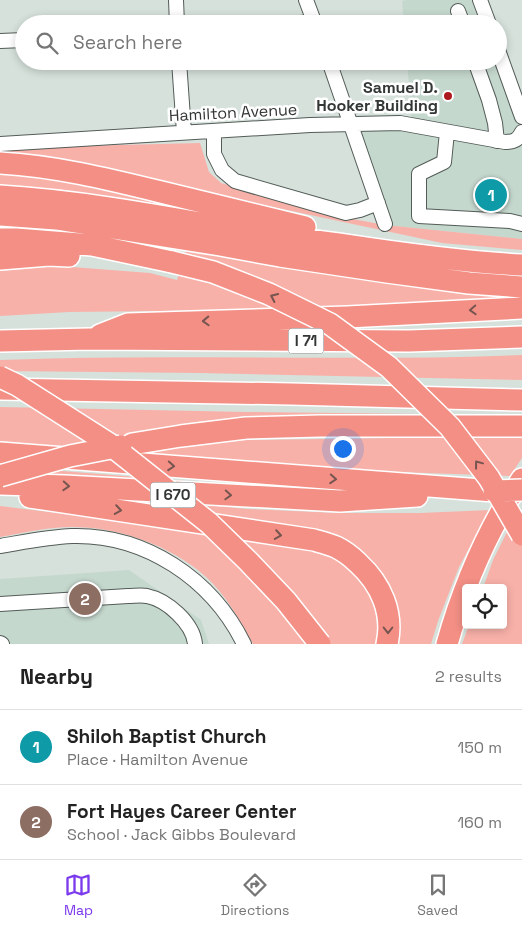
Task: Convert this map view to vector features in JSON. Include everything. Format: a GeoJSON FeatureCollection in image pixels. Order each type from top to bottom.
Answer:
{"type":"FeatureCollection","features":[{"type":"Feature","properties":{"kind":"highway"},"geometry":{"type":"LineString","coordinates":[[0,163],[25,164],[71,171],[419,256]]}},
{"type":"Feature","properties":{"kind":"highway"},"geometry":{"type":"LineString","coordinates":[[0,196],[81,204],[250,232],[419,256],[522,265]]}},
{"type":"Feature","properties":{"kind":"highway"},"geometry":{"type":"LineString","coordinates":[[0,214],[56,219],[387,272],[469,283],[522,287]]}},
{"type":"Feature","properties":{"kind":"highway"},"geometry":{"type":"LineString","coordinates":[[0,239],[92,245],[213,272],[269,294],[330,324],[389,367],[450,427],[489,478],[522,535]]}},
{"type":"Feature","properties":{"kind":"highway"},"geometry":{"type":"LineString","coordinates":[[0,259],[49,255],[172,262]]}},
{"type":"Feature","properties":{"kind":"highway"},"geometry":{"type":"LineString","coordinates":[[90,339],[128,324],[347,317],[522,308]]}},
{"type":"Feature","properties":{"kind":"highway","name":"I 71"},"geometry":{"type":"LineString","coordinates":[[0,341],[90,339],[409,341],[522,336]]}},
{"type":"Feature","properties":{"kind":"highway","name":"I 670"},"geometry":{"type":"LineString","coordinates":[[0,377],[17,385],[108,443],[209,523],[286,601],[320,644]]}},
{"type":"Feature","properties":{"kind":"highway"},"geometry":{"type":"LineString","coordinates":[[0,389],[522,400]]}},
{"type":"Feature","properties":{"kind":"highway"},"geometry":{"type":"LineString","coordinates":[[0,476],[70,456],[181,436],[246,428],[522,426]]}},
{"type":"Feature","properties":{"kind":"highway"},"geometry":{"type":"LineString","coordinates":[[0,453],[494,491]]}},
{"type":"Feature","properties":{"kind":"highway"},"geometry":{"type":"LineString","coordinates":[[446,644],[474,565],[501,512],[522,479]]}},
{"type":"Feature","properties":{"kind":"highway"},"geometry":{"type":"LineString","coordinates":[[0,484],[340,501],[522,490]]}},
{"type":"Feature","properties":{"kind":"highway"},"geometry":{"type":"LineString","coordinates":[[0,492],[314,540],[338,548],[368,573],[381,591],[388,613],[389,635],[387,644]]}},
{"type":"Feature","properties":{"kind":"street"},"geometry":{"type":"LineString","coordinates":[[176,0],[177,15]]}},
{"type":"Feature","properties":{"kind":"street"},"geometry":{"type":"LineString","coordinates":[[306,0],[311,15]]}},
{"type":"Feature","properties":{"kind":"street"},"geometry":{"type":"LineString","coordinates":[[480,0],[486,15]]}},
{"type":"Feature","properties":{"kind":"street"},"geometry":{"type":"LineString","coordinates":[[0,41],[15,40]]}},
{"type":"Feature","properties":{"kind":"street"},"geometry":{"type":"LineString","coordinates":[[180,70],[184,132]]}},
{"type":"Feature","properties":{"kind":"street"},"geometry":{"type":"LineString","coordinates":[[332,70],[385,224]]}},
{"type":"Feature","properties":{"kind":"street"},"geometry":{"type":"LineString","coordinates":[[478,70],[489,100],[497,141]]}},
{"type":"Feature","properties":{"kind":"street"},"geometry":{"type":"LineString","coordinates":[[505,70],[522,117]]}},
{"type":"Feature","properties":{"kind":"street","name":"Hamilton Avenue"},"geometry":{"type":"LineString","coordinates":[[0,144],[184,132],[351,124],[400,124],[512,142],[518,139],[522,132]]}},
{"type":"Feature","properties":{"kind":"street"},"geometry":{"type":"LineString","coordinates":[[214,131],[214,154],[222,170],[235,181],[346,213],[378,204]]}},
{"type":"Feature","properties":{"kind":"street"},"geometry":{"type":"LineString","coordinates":[[447,132],[444,162],[419,174],[419,216],[510,221],[522,224]]}},
{"type":"Feature","properties":{"kind":"street"},"geometry":{"type":"LineString","coordinates":[[0,546],[81,536],[122,542],[151,552],[174,564],[197,581],[218,602],[235,626],[244,644]]}},
{"type":"Feature","properties":{"kind":"street"},"geometry":{"type":"LineString","coordinates":[[0,604],[147,596],[157,599],[179,614],[194,637],[195,644]]}},
{"type":"Feature","properties":{"kind":"shaded area"},"geometry":{"type":"Polygon","coordinates":[[[479,0],[488,15],[403,15],[402,1],[479,0]]]}},
{"type":"Feature","properties":{"kind":"shaded area"},"geometry":{"type":"Polygon","coordinates":[[[507,62],[522,106],[522,239],[385,225],[352,123],[412,126],[408,70],[507,70],[507,62]]]}},
{"type":"Feature","properties":{"kind":"shaded area"},"geometry":{"type":"Polygon","coordinates":[[[200,143],[209,172],[221,183],[331,215],[385,225],[522,239],[522,250],[442,243],[136,178],[0,156],[0,148],[200,143]]]}},
{"type":"Feature","properties":{"kind":"shaded area"},"geometry":{"type":"Polygon","coordinates":[[[0,171],[74,181],[181,207],[179,210],[0,188],[0,171]]]}},
{"type":"Feature","properties":{"kind":"shaded area"},"geometry":{"type":"Polygon","coordinates":[[[187,247],[414,284],[517,298],[263,310],[69,312],[0,316],[0,271],[59,266],[150,273],[177,280],[187,247]]]}},
{"type":"Feature","properties":{"kind":"shaded area"},"geometry":{"type":"Polygon","coordinates":[[[522,355],[522,380],[0,371],[0,360],[65,358],[392,358],[522,355]]]}},
{"type":"Feature","properties":{"kind":"shaded area"},"geometry":{"type":"Polygon","coordinates":[[[0,407],[422,414],[421,419],[336,418],[131,454],[0,441],[0,407]]]}},
{"type":"Feature","properties":{"kind":"shaded area"},"geometry":{"type":"Polygon","coordinates":[[[522,436],[522,458],[510,476],[313,469],[143,455],[138,452],[237,438],[250,440],[522,436]]]}},
{"type":"Feature","properties":{"kind":"shaded area"},"geometry":{"type":"Polygon","coordinates":[[[0,466],[236,485],[0,475],[0,466]]]}},
{"type":"Feature","properties":{"kind":"shaded area"},"geometry":{"type":"Polygon","coordinates":[[[101,498],[139,499],[248,509],[338,513],[420,513],[490,510],[459,567],[431,644],[395,644],[367,558],[101,498]]]}},
{"type":"Feature","properties":{"kind":"shaded area"},"geometry":{"type":"Polygon","coordinates":[[[0,506],[215,534],[294,547],[328,555],[354,572],[371,596],[376,614],[377,644],[253,644],[226,599],[205,576],[176,555],[125,534],[89,528],[54,528],[0,537],[0,506]]]}},
{"type":"Feature","properties":{"kind":"shaded area"},"geometry":{"type":"Polygon","coordinates":[[[522,512],[522,644],[462,644],[468,629],[507,629],[507,584],[484,584],[493,560],[506,534],[522,512]]]}},
{"type":"Feature","properties":{"kind":"shaded area"},"geometry":{"type":"Polygon","coordinates":[[[129,570],[201,620],[209,644],[0,644],[0,579],[129,570]]]}},
{"type":"Feature","properties":{"kind":"place","name":"Samuel D. Hooker Building"},"geometry":{"type":"Point","coordinates":[448,96]}},
{"type":"Feature","properties":{"kind":"place","name":"Shiloh Baptist Church"},"geometry":{"type":"Point","coordinates":[491,195]}},
{"type":"Feature","properties":{"kind":"place","name":"Fort Hayes Career Center"},"geometry":{"type":"Point","coordinates":[85,599]}}]}
